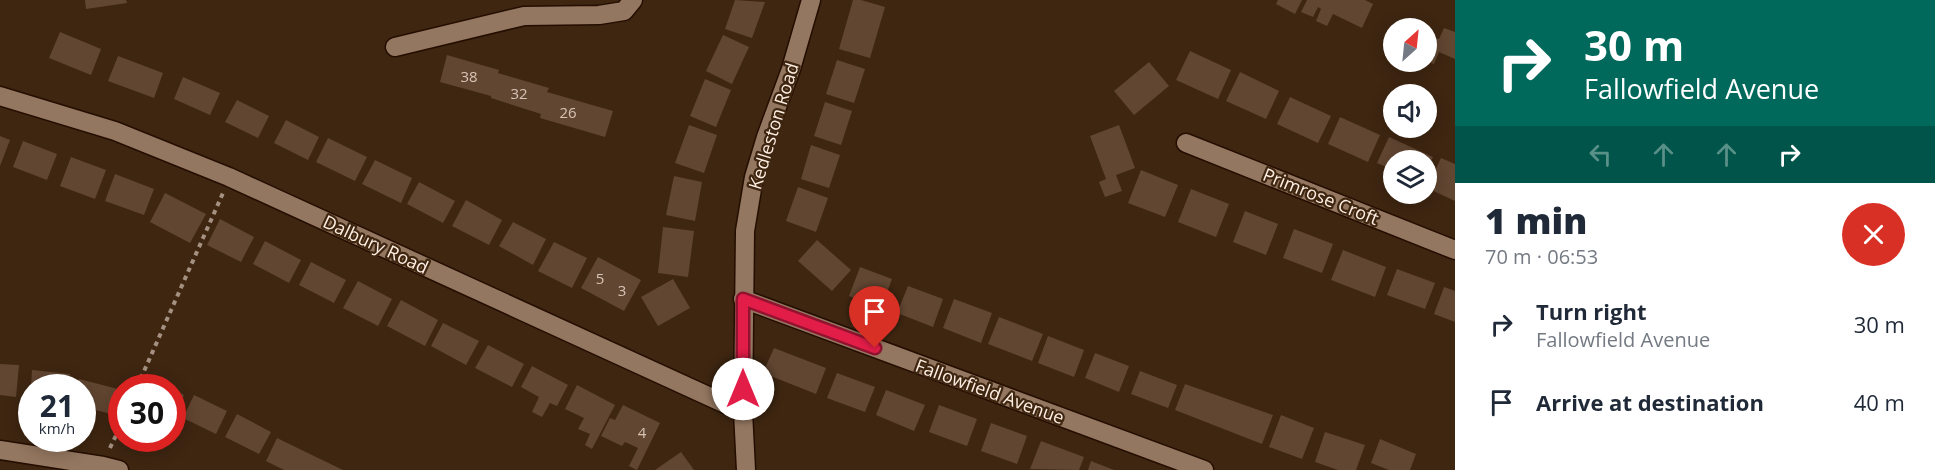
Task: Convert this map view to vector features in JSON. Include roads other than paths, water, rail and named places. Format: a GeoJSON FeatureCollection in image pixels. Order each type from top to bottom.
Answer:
{"type":"FeatureCollection","features":[{"type":"Feature","properties":{"kind":"street"},"geometry":{"type":"LineString","coordinates":[[395,47],[524,16],[599,15],[624,11],[633,0]]}},
{"type":"Feature","properties":{"kind":"street","name":"Kedleston Road"},"geometry":{"type":"LineString","coordinates":[[746,470],[743,412],[745,231],[754,177],[791,69],[811,0]]}},
{"type":"Feature","properties":{"kind":"street","name":"Dalbury Road"},"geometry":{"type":"LineString","coordinates":[[0,96],[115,131],[230,177],[743,412]]}},
{"type":"Feature","properties":{"kind":"street","name":"Primrose Croft"},"geometry":{"type":"LineString","coordinates":[[1186,143],[1455,250]]}},
{"type":"Feature","properties":{"kind":"street","name":"Fallowfield Avenue"},"geometry":{"type":"LineString","coordinates":[[743,299],[1204,470]]}},
{"type":"Feature","properties":{"kind":"street"},"geometry":{"type":"LineString","coordinates":[[0,450],[108,468]]}}]}
